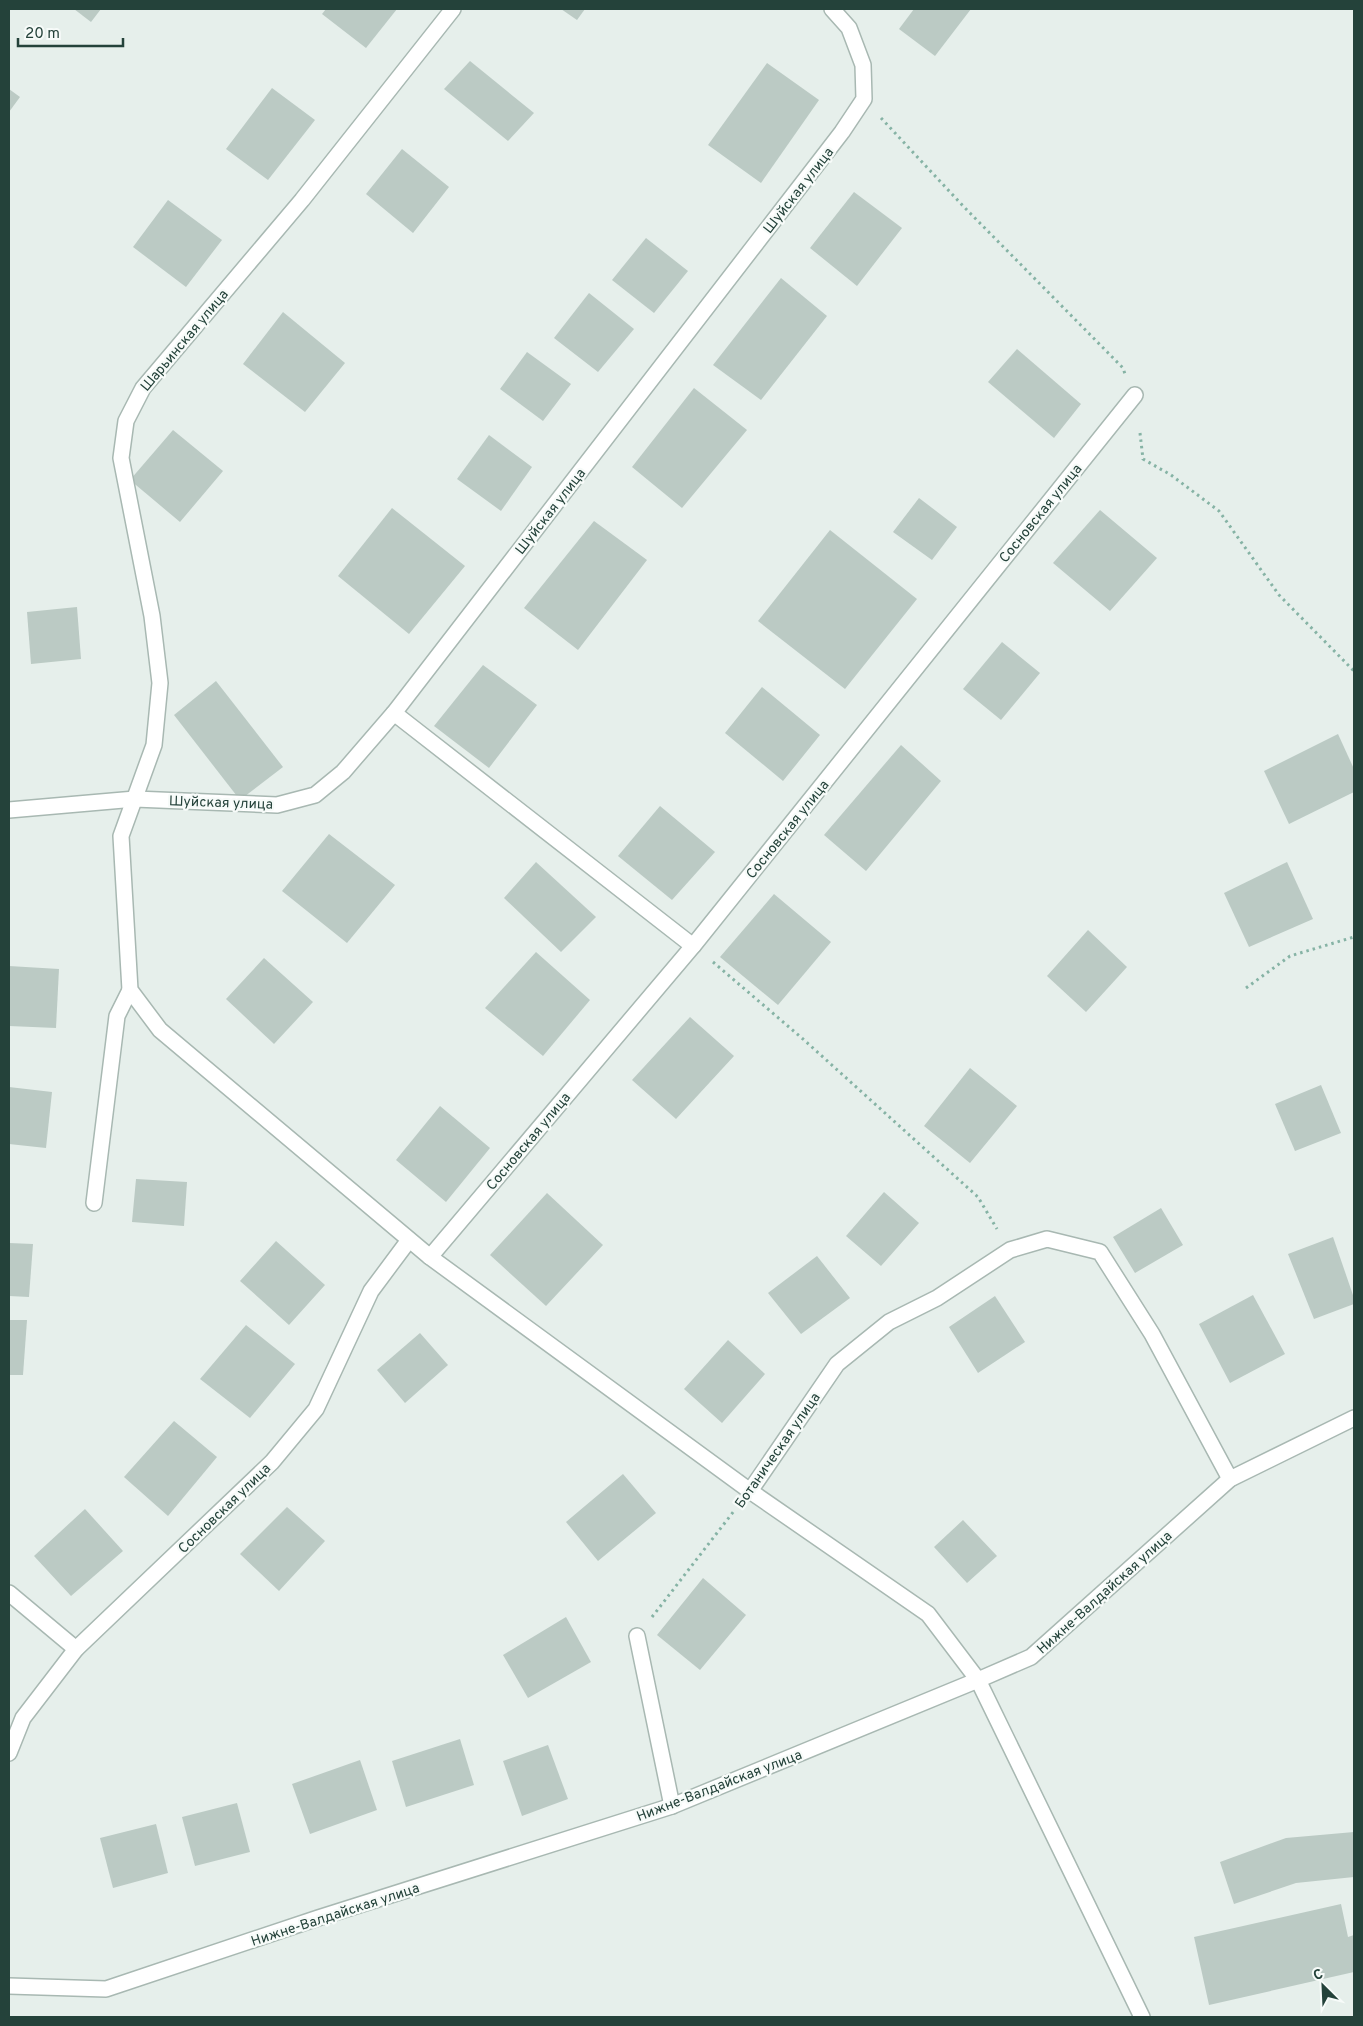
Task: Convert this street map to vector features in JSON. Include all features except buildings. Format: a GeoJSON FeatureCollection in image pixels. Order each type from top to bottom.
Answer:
{"type":"FeatureCollection","features":[{"type":"Feature","properties":{"kind":"street","name":"Шарьинская улица"},"geometry":{"type":"LineString","coordinates":[[130,990],[121,836],[154,745],[160,683],[152,616],[121,458],[126,421],[142,388],[302,200],[453,9]]}},
{"type":"Feature","properties":{"kind":"street"},"geometry":{"type":"LineString","coordinates":[[832,9],[848,28],[863,65],[864,99]]}},
{"type":"Feature","properties":{"kind":"street","name":"Шуйская улица"},"geometry":{"type":"LineString","coordinates":[[9,810],[135,799],[276,805],[315,794],[343,772],[394,713],[836,140],[864,99]]}},
{"type":"Feature","properties":{"kind":"street","name":"Сосновская улица"},"geometry":{"type":"LineString","coordinates":[[430,1257],[694,946],[1135,395]]}},
{"type":"Feature","properties":{"kind":"street"},"geometry":{"type":"LineString","coordinates":[[394,713],[694,946]]}},
{"type":"Feature","properties":{"kind":"street"},"geometry":{"type":"LineString","coordinates":[[94,1203],[118,1016],[130,990],[160,1030],[430,1257],[750,1491],[928,1614],[978,1680],[1142,2017]]}},
{"type":"Feature","properties":{"kind":"street","name":"Сосновская улица"},"geometry":{"type":"LineString","coordinates":[[9,1753],[23,1718],[76,1649],[272,1462],[316,1409],[371,1291],[409,1240]]}},
{"type":"Feature","properties":{"kind":"street","name":"Ботаническая улица"},"geometry":{"type":"LineString","coordinates":[[750,1491],[837,1364],[889,1322],[937,1298],[1010,1250],[1047,1240],[1100,1252],[1152,1334],[1230,1479]]}},
{"type":"Feature","properties":{"kind":"street","name":"Нижне-Валдайская улица"},"geometry":{"type":"LineString","coordinates":[[9,1986],[106,1989],[318,1918],[672,1806],[978,1680],[1032,1657],[1230,1479],[1354,1418]]}},
{"type":"Feature","properties":{"kind":"street"},"geometry":{"type":"LineString","coordinates":[[9,1594],[76,1649]]}},
{"type":"Feature","properties":{"kind":"street"},"geometry":{"type":"LineString","coordinates":[[637,1636],[672,1806]]}},
{"type":"Feature","properties":{"kind":"path"},"geometry":{"type":"LineString","coordinates":[[864,99],[964,207],[1123,368],[1135,395],[1143,459],[1171,476],[1219,511],[1279,595],[1354,671]]}},
{"type":"Feature","properties":{"kind":"path"},"geometry":{"type":"LineString","coordinates":[[1246,988],[1290,956],[1354,937]]}},
{"type":"Feature","properties":{"kind":"path"},"geometry":{"type":"LineString","coordinates":[[694,946],[802,1039],[978,1197],[1010,1250]]}},
{"type":"Feature","properties":{"kind":"path","name":"Ботаническая улица"},"geometry":{"type":"LineString","coordinates":[[637,1636],[750,1491]]}}]}
